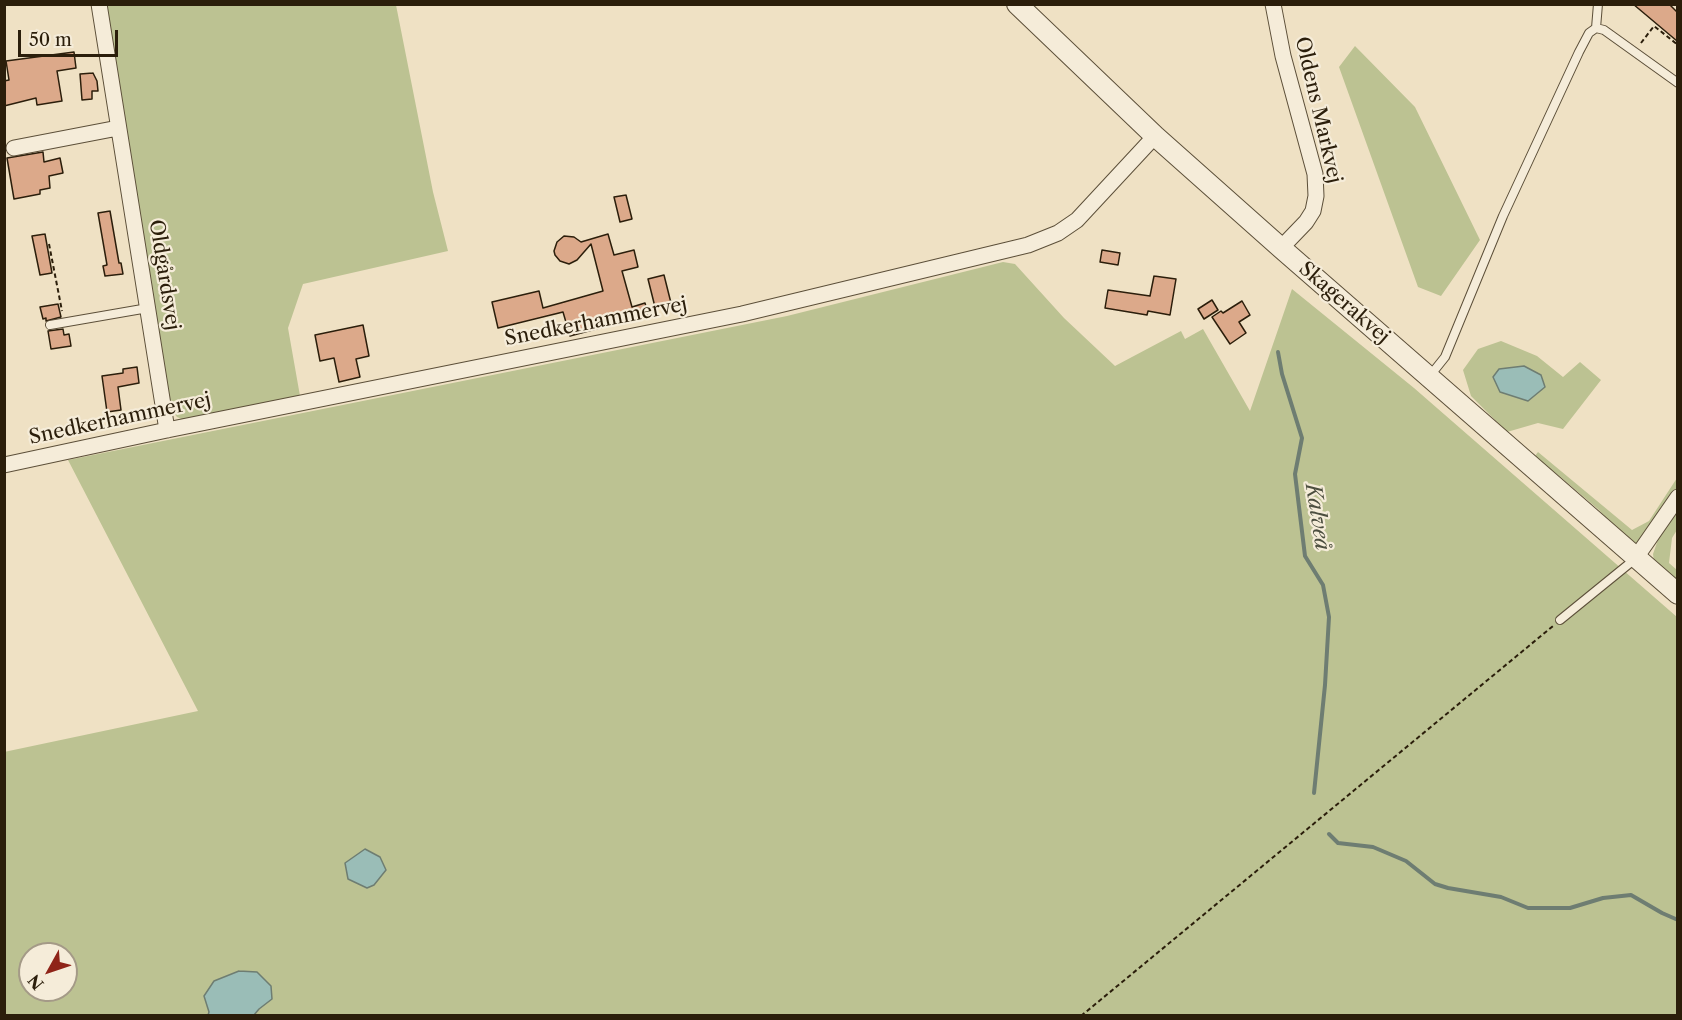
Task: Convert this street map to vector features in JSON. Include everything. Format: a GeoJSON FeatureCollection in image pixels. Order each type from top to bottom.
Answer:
{"type":"FeatureCollection","features":[{"type":"Feature","properties":{"kind":"street","name":"Oldgårdsvej"},"geometry":{"type":"LineString","coordinates":[[99,4],[167,430]]}},
{"type":"Feature","properties":{"kind":"street","name":"Skagerakvej"},"geometry":{"type":"LineString","coordinates":[[1017,4],[1155,136],[1677,594]]}},
{"type":"Feature","properties":{"kind":"street","name":"Oldens Markvej"},"geometry":{"type":"LineString","coordinates":[[1273,4],[1283,56],[1315,174],[1316,196],[1313,211],[1281,248]]}},
{"type":"Feature","properties":{"kind":"street"},"geometry":{"type":"LineString","coordinates":[[14,148],[118,128]]}},
{"type":"Feature","properties":{"kind":"street","name":"Snedkerhammervej"},"geometry":{"type":"LineString","coordinates":[[4,465],[742,314],[1028,245],[1058,233],[1077,220],[1155,136]]}},
{"type":"Feature","properties":{"kind":"street"},"geometry":{"type":"LineString","coordinates":[[1635,559],[1677,497]]}},
{"type":"Feature","properties":{"kind":"lane"},"geometry":{"type":"LineString","coordinates":[[1596,28],[1598,4]]}},
{"type":"Feature","properties":{"kind":"lane"},"geometry":{"type":"LineString","coordinates":[[1429,377],[1445,357],[1503,216],[1589,33],[1596,28],[1604,30],[1677,83]]}},
{"type":"Feature","properties":{"kind":"lane"},"geometry":{"type":"LineString","coordinates":[[50,325],[148,308]]}},
{"type":"Feature","properties":{"kind":"lane"},"geometry":{"type":"LineString","coordinates":[[1560,620],[1635,559]]}},
{"type":"Feature","properties":{"kind":"path"},"geometry":{"type":"LineString","coordinates":[[1635,52],[1654,26],[1677,45]]}},
{"type":"Feature","properties":{"kind":"path"},"geometry":{"type":"LineString","coordinates":[[49,244],[65,323]]}},
{"type":"Feature","properties":{"kind":"path"},"geometry":{"type":"LineString","coordinates":[[1081,1016],[1560,620]]}},
{"type":"Feature","properties":{"kind":"green space"},"geometry":{"type":"Polygon","coordinates":[[[105,5],[396,5],[433,192],[448,251],[303,284],[288,328],[300,396],[184,420],[173,412],[169,402],[105,5]]]}},
{"type":"Feature","properties":{"kind":"green space"},"geometry":{"type":"Polygon","coordinates":[[[1355,46],[1415,107],[1480,240],[1441,296],[1418,287],[1339,67],[1355,46]]]}},
{"type":"Feature","properties":{"kind":"green space"},"geometry":{"type":"Polygon","coordinates":[[[1003,262],[1015,264],[1064,318],[1115,366],[1181,331],[1185,339],[1203,329],[1250,411],[1292,289],[1414,388],[1677,617],[1677,1015],[5,1015],[4,752],[198,711],[68,460],[787,316],[1003,262]]]}},
{"type":"Feature","properties":{"kind":"green space"},"geometry":{"type":"Polygon","coordinates":[[[1501,341],[1537,356],[1563,377],[1580,362],[1601,380],[1563,429],[1538,423],[1507,432],[1471,396],[1463,370],[1478,349],[1501,341]]]}},
{"type":"Feature","properties":{"kind":"green space"},"geometry":{"type":"Polygon","coordinates":[[[1538,452],[1632,530],[1649,521],[1677,478],[1677,493],[1639,543],[1631,545],[1599,510],[1558,475],[1532,460],[1538,452]]]}},
{"type":"Feature","properties":{"kind":"green space"},"geometry":{"type":"Polygon","coordinates":[[[1677,509],[1677,530],[1672,538],[1669,563],[1677,570],[1677,582],[1654,562],[1653,554],[1660,534],[1677,509]]]}},
{"type":"Feature","properties":{"kind":"water"},"geometry":{"type":"Polygon","coordinates":[[[1524,366],[1541,375],[1545,387],[1528,401],[1500,392],[1493,377],[1499,369],[1524,366]]]}},
{"type":"Feature","properties":{"kind":"water"},"geometry":{"type":"Polygon","coordinates":[[[365,849],[380,857],[386,870],[374,885],[367,888],[348,879],[345,863],[365,849]]]}},
{"type":"Feature","properties":{"kind":"water"},"geometry":{"type":"Polygon","coordinates":[[[239,971],[257,972],[271,986],[272,999],[254,1015],[208,1015],[204,996],[214,981],[239,971]]]}},
{"type":"Feature","properties":{"kind":"building"},"geometry":{"type":"Polygon","coordinates":[[[1633,4],[1669,4],[1677,12],[1677,41],[1633,4]]]}},
{"type":"Feature","properties":{"kind":"building"},"geometry":{"type":"Polygon","coordinates":[[[74,52],[76,68],[57,71],[62,101],[37,105],[36,98],[4,106],[4,81],[9,80],[6,61],[74,52]]]}},
{"type":"Feature","properties":{"kind":"building"},"geometry":{"type":"Polygon","coordinates":[[[93,73],[98,91],[92,91],[92,99],[82,100],[80,74],[93,73]]]}},
{"type":"Feature","properties":{"kind":"building"},"geometry":{"type":"Polygon","coordinates":[[[43,152],[44,162],[60,158],[63,173],[49,176],[50,188],[40,190],[40,194],[14,199],[7,158],[43,152]]]}},
{"type":"Feature","properties":{"kind":"building"},"geometry":{"type":"Polygon","coordinates":[[[626,195],[632,219],[620,222],[614,197],[626,195]]]}},
{"type":"Feature","properties":{"kind":"building"},"geometry":{"type":"Polygon","coordinates":[[[110,211],[123,274],[105,276],[103,266],[107,265],[98,213],[110,211]]]}},
{"type":"Feature","properties":{"kind":"building"},"geometry":{"type":"Polygon","coordinates":[[[45,234],[52,273],[40,275],[32,236],[45,234]]]}},
{"type":"Feature","properties":{"kind":"building"},"geometry":{"type":"Polygon","coordinates":[[[608,234],[614,255],[634,250],[638,267],[622,271],[632,307],[645,303],[648,315],[570,336],[563,312],[498,328],[492,302],[539,291],[543,308],[603,291],[591,244],[577,260],[569,264],[560,261],[554,251],[557,242],[564,236],[574,237],[581,242],[608,234]]]}},
{"type":"Feature","properties":{"kind":"building"},"geometry":{"type":"Polygon","coordinates":[[[1102,250],[1120,253],[1118,265],[1100,262],[1102,250]]]}},
{"type":"Feature","properties":{"kind":"building"},"geometry":{"type":"Polygon","coordinates":[[[664,275],[671,303],[655,307],[648,279],[664,275]]]}},
{"type":"Feature","properties":{"kind":"building"},"geometry":{"type":"Polygon","coordinates":[[[1154,276],[1176,279],[1170,315],[1148,311],[1147,315],[1105,308],[1108,290],[1150,296],[1154,276]]]}},
{"type":"Feature","properties":{"kind":"building"},"geometry":{"type":"Polygon","coordinates":[[[1212,300],[1218,310],[1204,319],[1198,309],[1212,300]]]}},
{"type":"Feature","properties":{"kind":"building"},"geometry":{"type":"Polygon","coordinates":[[[1242,301],[1250,315],[1239,322],[1246,333],[1230,344],[1212,317],[1242,301]]]}},
{"type":"Feature","properties":{"kind":"building"},"geometry":{"type":"Polygon","coordinates":[[[58,304],[61,317],[46,321],[46,318],[43,319],[40,307],[58,304]]]}},
{"type":"Feature","properties":{"kind":"building"},"geometry":{"type":"Polygon","coordinates":[[[363,325],[369,356],[356,359],[360,377],[339,382],[334,358],[320,361],[315,335],[363,325]]]}},
{"type":"Feature","properties":{"kind":"building"},"geometry":{"type":"Polygon","coordinates":[[[63,329],[64,335],[69,334],[71,346],[51,349],[48,331],[63,329]]]}},
{"type":"Feature","properties":{"kind":"building"},"geometry":{"type":"Polygon","coordinates":[[[137,367],[139,383],[118,387],[121,410],[107,412],[102,376],[123,373],[123,369],[137,367]]]}},
{"type":"Feature","properties":{"kind":"waterway","name":"Kalveå"},"geometry":{"type":"LineString","coordinates":[[1278,352],[1282,374],[1302,438],[1295,474],[1305,556],[1323,585],[1329,617],[1314,793]]}},
{"type":"Feature","properties":{"kind":"waterway","name":"Kalveå"},"geometry":{"type":"LineString","coordinates":[[1329,834],[1338,843],[1373,847],[1406,861],[1435,884],[1501,897],[1528,908],[1570,908],[1603,898],[1631,895],[1678,920]]}}]}
